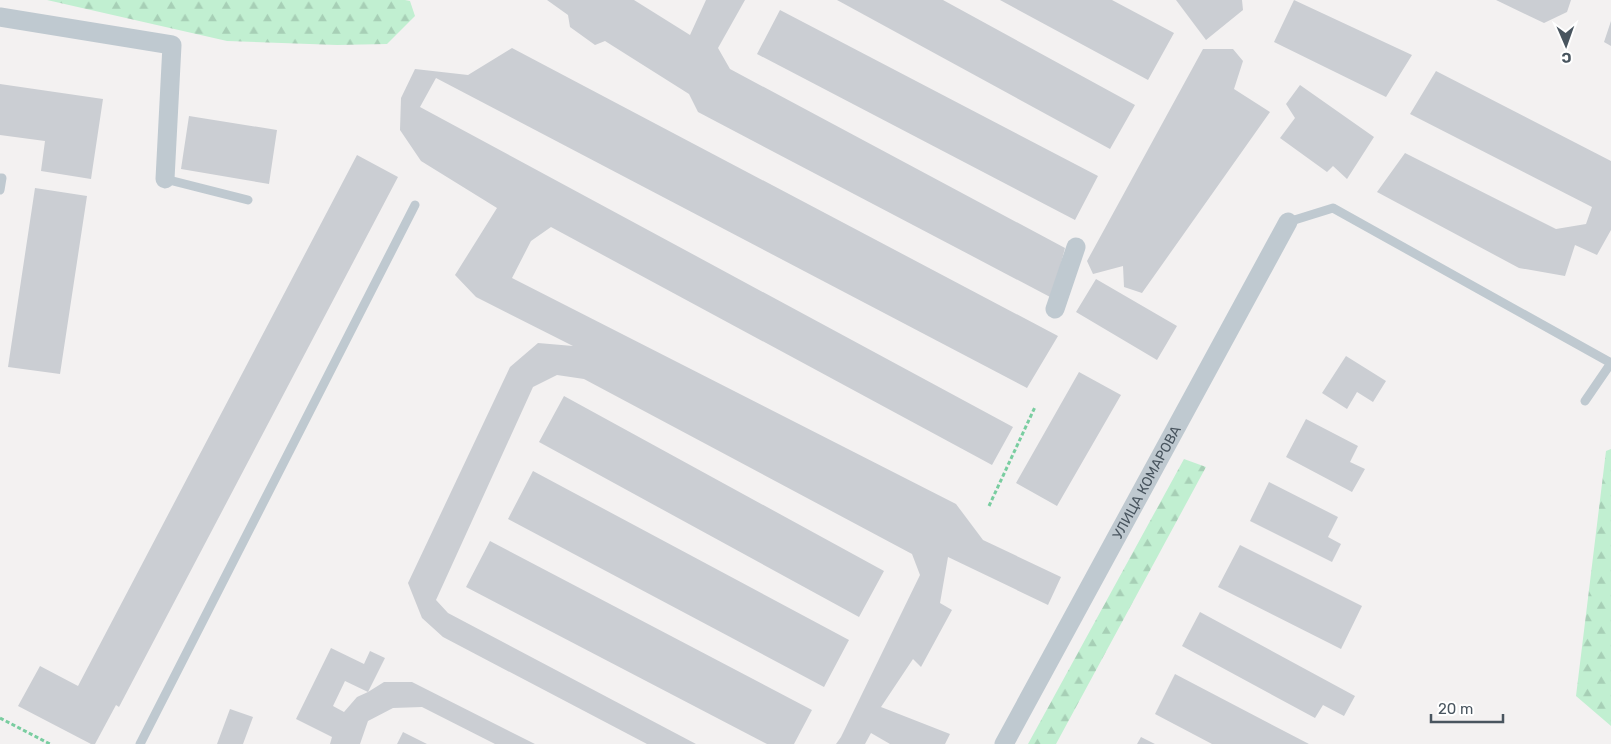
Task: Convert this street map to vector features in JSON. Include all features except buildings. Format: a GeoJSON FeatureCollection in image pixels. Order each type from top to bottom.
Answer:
{"type":"FeatureCollection","features":[{"type":"Feature","properties":{"kind":"street"},"geometry":{"type":"LineString","coordinates":[[0,17],[172,45],[165,179]]}},
{"type":"Feature","properties":{"kind":"street","name":"УЛИЦА КОМАРОВА"},"geometry":{"type":"LineString","coordinates":[[1004,744],[1288,222]]}},
{"type":"Feature","properties":{"kind":"street"},"geometry":{"type":"LineString","coordinates":[[1055,309],[1076,247]]}},
{"type":"Feature","properties":{"kind":"lane"},"geometry":{"type":"LineString","coordinates":[[0,178],[2,178],[0,190]]}},
{"type":"Feature","properties":{"kind":"lane"},"geometry":{"type":"LineString","coordinates":[[165,179],[248,200]]}},
{"type":"Feature","properties":{"kind":"lane"},"geometry":{"type":"LineString","coordinates":[[140,744],[415,205]]}},
{"type":"Feature","properties":{"kind":"lane"},"geometry":{"type":"LineString","coordinates":[[1288,222],[1333,208],[1611,363],[1585,401]]}},
{"type":"Feature","properties":{"kind":"path"},"geometry":{"type":"LineString","coordinates":[[989,506],[1035,407]]}},
{"type":"Feature","properties":{"kind":"path"},"geometry":{"type":"LineString","coordinates":[[0,718],[50,744]]}},
{"type":"Feature","properties":{"kind":"green space"},"geometry":{"type":"Polygon","coordinates":[[[47,0],[405,0],[410,1],[415,16],[387,44],[337,45],[227,41],[47,0]]]}},
{"type":"Feature","properties":{"kind":"green space"},"geometry":{"type":"Polygon","coordinates":[[[1611,449],[1611,726],[1576,696],[1606,451],[1611,449]]]}},
{"type":"Feature","properties":{"kind":"green space"},"geometry":{"type":"Polygon","coordinates":[[[1184,459],[1206,467],[1056,744],[1028,744],[1184,459]]]}}]}
